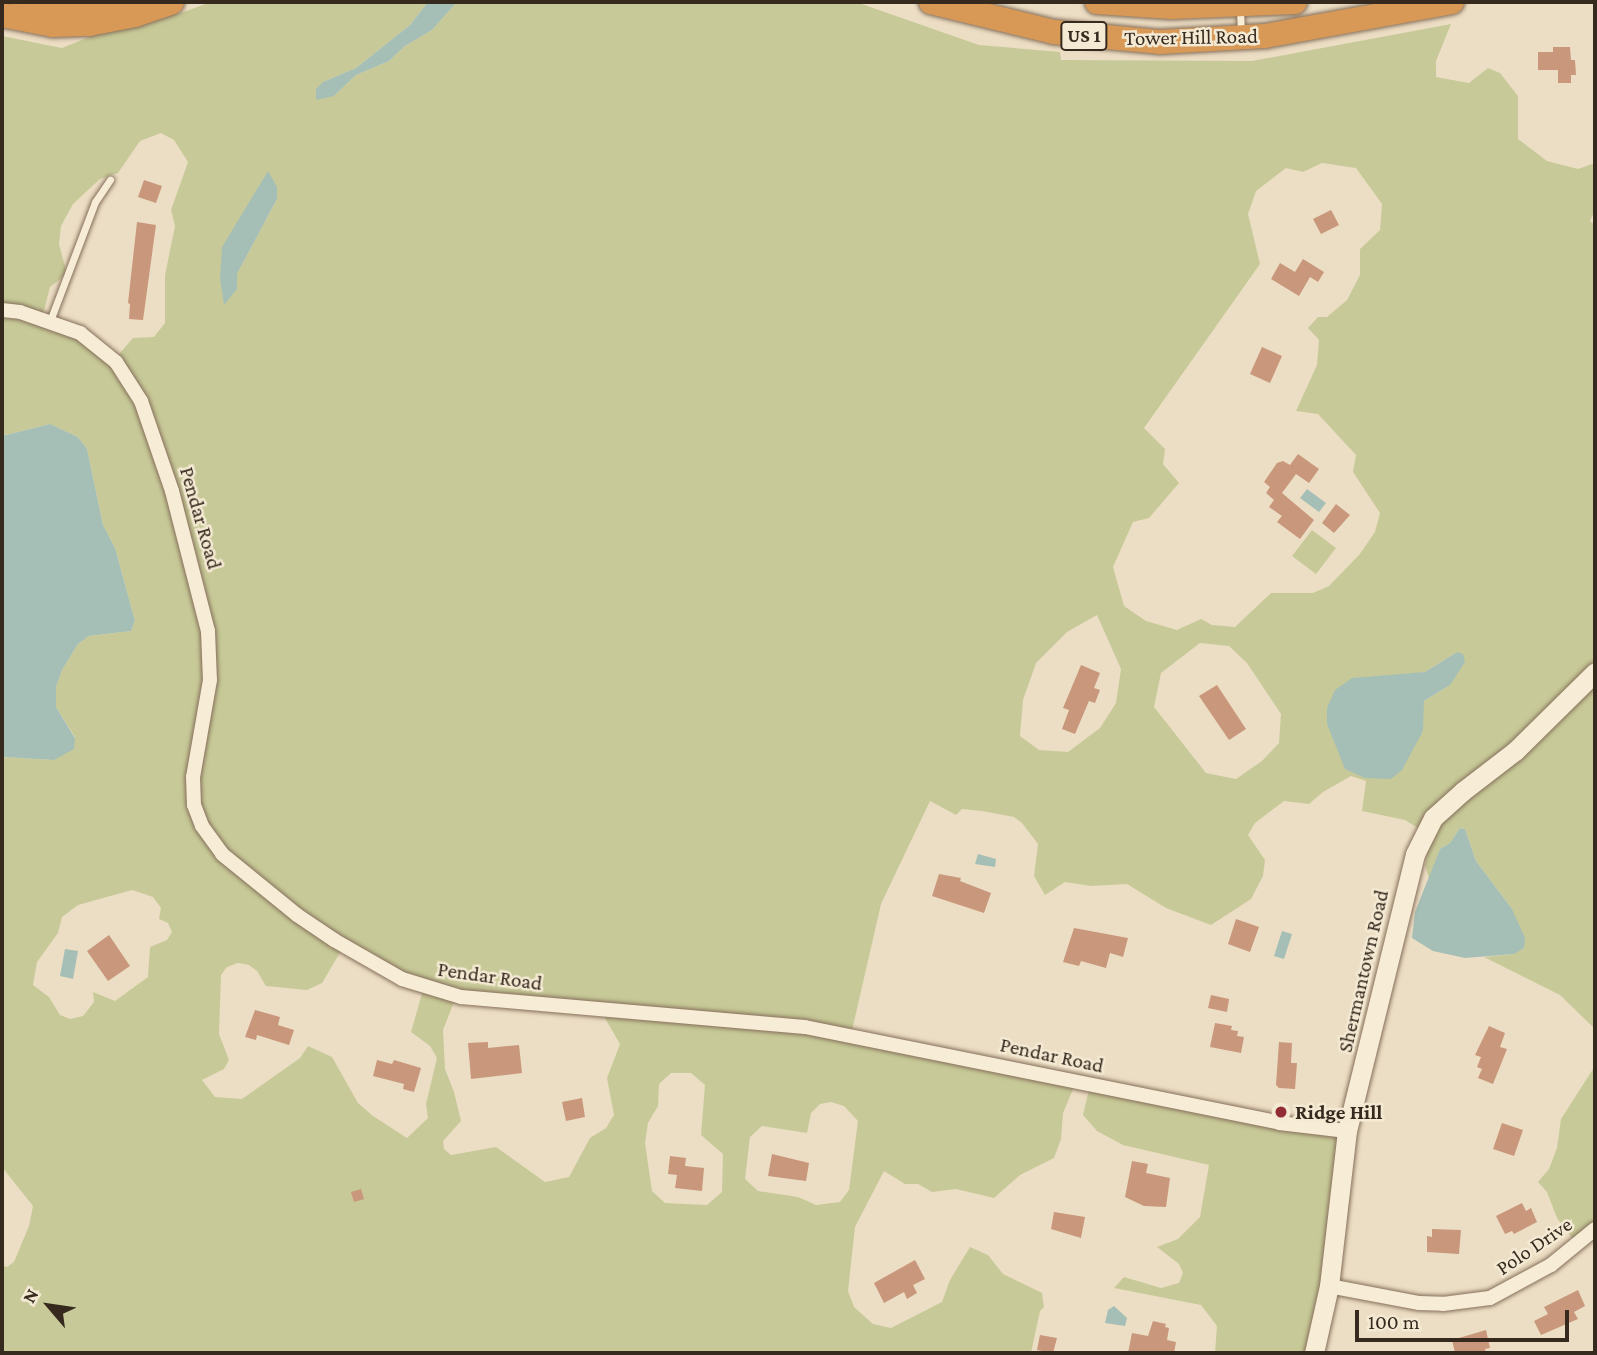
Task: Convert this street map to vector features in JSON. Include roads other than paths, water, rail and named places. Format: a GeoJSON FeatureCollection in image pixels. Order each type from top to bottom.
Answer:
{"type":"FeatureCollection","features":[{"type":"Feature","properties":{"kind":"highway"},"geometry":{"type":"LineString","coordinates":[[22,2],[72,7],[119,2]]}},
{"type":"Feature","properties":{"kind":"highway"},"geometry":{"type":"LineString","coordinates":[[2,15],[54,24],[89,24],[146,12],[172,2]]}},
{"type":"Feature","properties":{"kind":"highway","name":"Tower Hill Road"},"geometry":{"type":"LineString","coordinates":[[931,2],[1003,22],[1106,38],[1159,42],[1241,38],[1315,29],[1452,2]]}},
{"type":"Feature","properties":{"kind":"highway","name":"Tower Hill Road"},"geometry":{"type":"LineString","coordinates":[[1097,2],[1171,8],[1240,7],[1294,2]]}},
{"type":"Feature","properties":{"kind":"street","name":"Pendar Road"},"geometry":{"type":"LineString","coordinates":[[2,310],[50,321],[80,332],[116,362],[142,401],[172,491],[208,631],[210,680],[193,776],[194,805],[202,826],[222,854],[334,940],[402,979],[461,997],[805,1027],[1254,1118],[1347,1131]]}},
{"type":"Feature","properties":{"kind":"street","name":"Shermantown Road"},"geometry":{"type":"LineString","coordinates":[[1318,1351],[1329,1286],[1347,1131],[1415,854],[1433,818],[1462,791],[1515,751],[1595,672]]}},
{"type":"Feature","properties":{"kind":"street","name":"Polo Drive"},"geometry":{"type":"LineString","coordinates":[[1329,1286],[1390,1300],[1419,1303],[1443,1304],[1490,1298],[1551,1265],[1595,1229]]}},
{"type":"Feature","properties":{"kind":"lane"},"geometry":{"type":"LineString","coordinates":[[1240,7],[1241,38]]}},
{"type":"Feature","properties":{"kind":"lane"},"geometry":{"type":"LineString","coordinates":[[50,321],[95,202],[110,180]]}},
{"type":"Feature","properties":{"kind":"water"},"geometry":{"type":"Polygon","coordinates":[[[428,2],[457,2],[432,30],[405,46],[389,61],[356,75],[334,96],[316,100],[316,89],[323,82],[356,68],[410,25],[428,2]]]}},
{"type":"Feature","properties":{"kind":"water"},"geometry":{"type":"Polygon","coordinates":[[[268,171],[277,187],[277,199],[237,274],[237,289],[224,305],[220,278],[222,247],[268,171]]]}},
{"type":"Feature","properties":{"kind":"water"},"geometry":{"type":"Polygon","coordinates":[[[50,424],[78,437],[87,449],[103,525],[115,548],[135,621],[131,631],[89,636],[78,644],[62,670],[56,687],[56,707],[75,738],[74,749],[54,760],[2,757],[2,436],[50,424]]]}},
{"type":"Feature","properties":{"kind":"water"},"geometry":{"type":"Polygon","coordinates":[[[1307,489],[1326,503],[1319,512],[1300,498],[1307,489]]]}},
{"type":"Feature","properties":{"kind":"water"},"geometry":{"type":"Polygon","coordinates":[[[1457,652],[1463,654],[1465,662],[1450,685],[1424,701],[1423,731],[1402,770],[1391,779],[1365,778],[1345,769],[1327,724],[1327,708],[1335,690],[1352,678],[1425,672],[1457,652]]]}},
{"type":"Feature","properties":{"kind":"water"},"geometry":{"type":"Polygon","coordinates":[[[1460,828],[1465,829],[1476,861],[1512,909],[1525,938],[1524,948],[1514,954],[1465,958],[1433,951],[1412,938],[1415,912],[1440,849],[1450,843],[1460,828]]]}},
{"type":"Feature","properties":{"kind":"water"},"geometry":{"type":"Polygon","coordinates":[[[978,854],[996,859],[995,867],[975,864],[978,854]]]}},
{"type":"Feature","properties":{"kind":"water"},"geometry":{"type":"Polygon","coordinates":[[[1282,931],[1292,934],[1284,959],[1274,956],[1282,931]]]}},
{"type":"Feature","properties":{"kind":"water"},"geometry":{"type":"Polygon","coordinates":[[[65,949],[78,951],[73,979],[60,976],[65,949]]]}},
{"type":"Feature","properties":{"kind":"water"},"geometry":{"type":"Polygon","coordinates":[[[1114,1306],[1127,1318],[1125,1326],[1105,1323],[1108,1310],[1114,1306]]]}},
{"type":"Feature","properties":{"kind":"place","name":"Ridge Hill"},"geometry":{"type":"Point","coordinates":[1281,1112]}}]}
